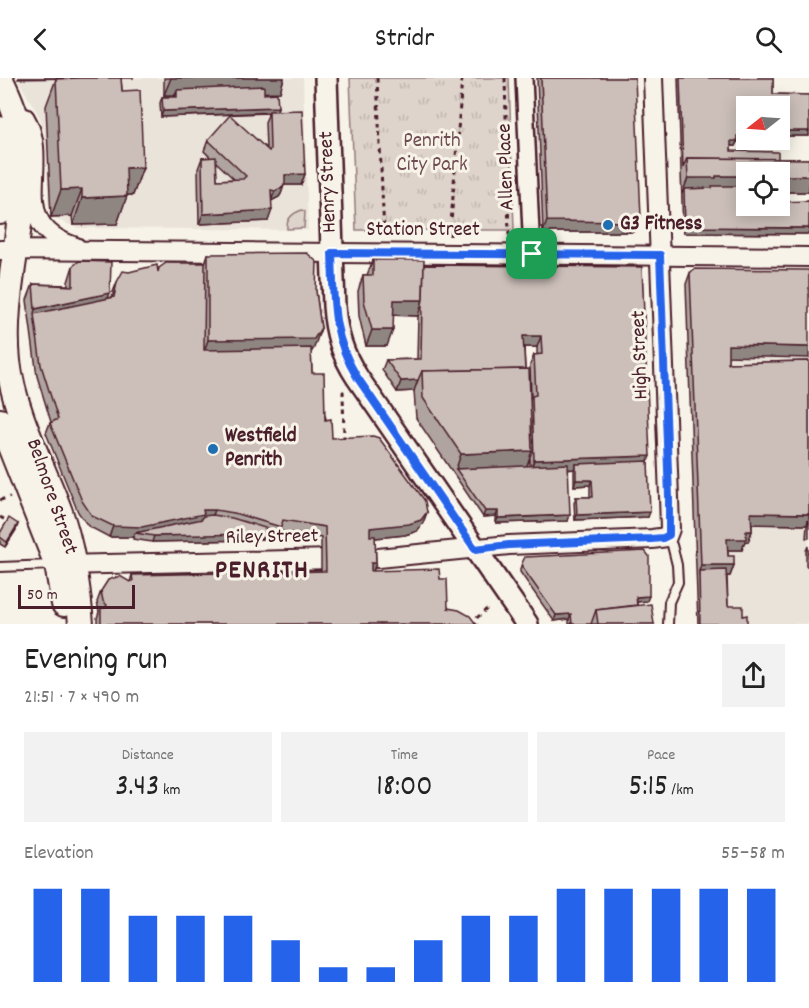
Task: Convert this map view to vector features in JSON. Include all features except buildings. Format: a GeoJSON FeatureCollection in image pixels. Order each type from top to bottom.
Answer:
{"type":"FeatureCollection","features":[{"type":"Feature","properties":{"kind":"highway","name":"Belmore Street"},"geometry":{"type":"LineString","coordinates":[[5,87],[20,134],[23,176],[22,198],[7,250],[6,334],[9,363],[23,418],[60,511],[66,565]]}},
{"type":"Feature","properties":{"kind":"highway"},"geometry":{"type":"LineString","coordinates":[[0,129],[2,161],[0,212]]}},
{"type":"Feature","properties":{"kind":"highway","name":"Belmore Street"},"geometry":{"type":"LineString","coordinates":[[0,421],[66,565]]}},
{"type":"Feature","properties":{"kind":"highway"},"geometry":{"type":"LineString","coordinates":[[65,624],[63,589],[66,565]]}},
{"type":"Feature","properties":{"kind":"highway"},"geometry":{"type":"LineString","coordinates":[[66,565],[81,624]]}},
{"type":"Feature","properties":{"kind":"main road","name":"Henry Street"},"geometry":{"type":"LineString","coordinates":[[326,78],[336,326],[344,354],[357,377],[527,624]]}},
{"type":"Feature","properties":{"kind":"street","name":"Allen Place"},"geometry":{"type":"LineString","coordinates":[[524,78],[532,254]]}},
{"type":"Feature","properties":{"kind":"street","name":"High Street"},"geometry":{"type":"LineString","coordinates":[[652,78],[670,529],[666,537]]}},
{"type":"Feature","properties":{"kind":"street"},"geometry":{"type":"LineString","coordinates":[[5,87],[31,130],[35,207],[42,226],[61,242],[93,251]]}},
{"type":"Feature","properties":{"kind":"street","name":"Station Street"},"geometry":{"type":"LineString","coordinates":[[7,250],[809,257]]}},
{"type":"Feature","properties":{"kind":"street","name":"Riley Street"},"geometry":{"type":"LineString","coordinates":[[66,565],[378,558],[509,545],[666,537]]}},
{"type":"Feature","properties":{"kind":"lane","name":"High Street"},"geometry":{"type":"LineString","coordinates":[[666,537],[672,544],[678,582],[669,602],[668,624]]}},
{"type":"Feature","properties":{"kind":"lane"},"geometry":{"type":"LineString","coordinates":[[0,567],[66,565]]}},
{"type":"Feature","properties":{"kind":"path"},"geometry":{"type":"LineString","coordinates":[[377,78],[384,234]]}},
{"type":"Feature","properties":{"kind":"path"},"geometry":{"type":"LineString","coordinates":[[450,236],[462,78]]}},
{"type":"Feature","properties":{"kind":"path"},"geometry":{"type":"LineString","coordinates":[[505,78],[509,236]]}},
{"type":"Feature","properties":{"kind":"path"},"geometry":{"type":"LineString","coordinates":[[345,391],[343,392],[345,448]]}},
{"type":"Feature","properties":{"kind":"path"},"geometry":{"type":"LineString","coordinates":[[0,500],[10,497]]}},
{"type":"Feature","properties":{"kind":"path"},"geometry":{"type":"LineString","coordinates":[[0,517],[15,526]]}},
{"type":"Feature","properties":{"kind":"path"},"geometry":{"type":"LineString","coordinates":[[470,624],[489,606]]}},
{"type":"Feature","properties":{"kind":"shaded area"},"geometry":{"type":"Polygon","coordinates":[[[17,78],[303,78],[308,230],[78,228],[58,220],[48,202],[44,131],[40,118],[17,78]]]}},
{"type":"Feature","properties":{"kind":"shaded area"},"geometry":{"type":"Polygon","coordinates":[[[690,280],[809,281],[809,624],[698,624],[686,284],[690,280]]]}},
{"type":"Feature","properties":{"kind":"green space","name":"Penrith City Park"},"geometry":{"type":"Polygon","coordinates":[[[350,78],[509,78],[514,230],[356,230],[350,78]]]}},
{"type":"Feature","properties":{"kind":"green space"},"geometry":{"type":"Polygon","coordinates":[[[302,210],[305,212],[304,228],[287,229],[291,217],[302,210]]]}},
{"type":"Feature","properties":{"kind":"place","name":"G3 Fitness"},"geometry":{"type":"Point","coordinates":[608,225]}},
{"type":"Feature","properties":{"kind":"place","name":"Westfield Penrith"},"geometry":{"type":"Point","coordinates":[213,449]}},
{"type":"Feature","properties":{"kind":"district","name":"PENRITH"},"geometry":{"type":"Point","coordinates":[262,571]}},
{"type":"Feature","properties":{"kind":"route"},"geometry":{"type":"LineString","coordinates":[[332,253],[532,254],[660,255],[670,529],[666,537],[509,545],[475,549],[357,377],[344,354],[336,326],[332,253]]}}]}
